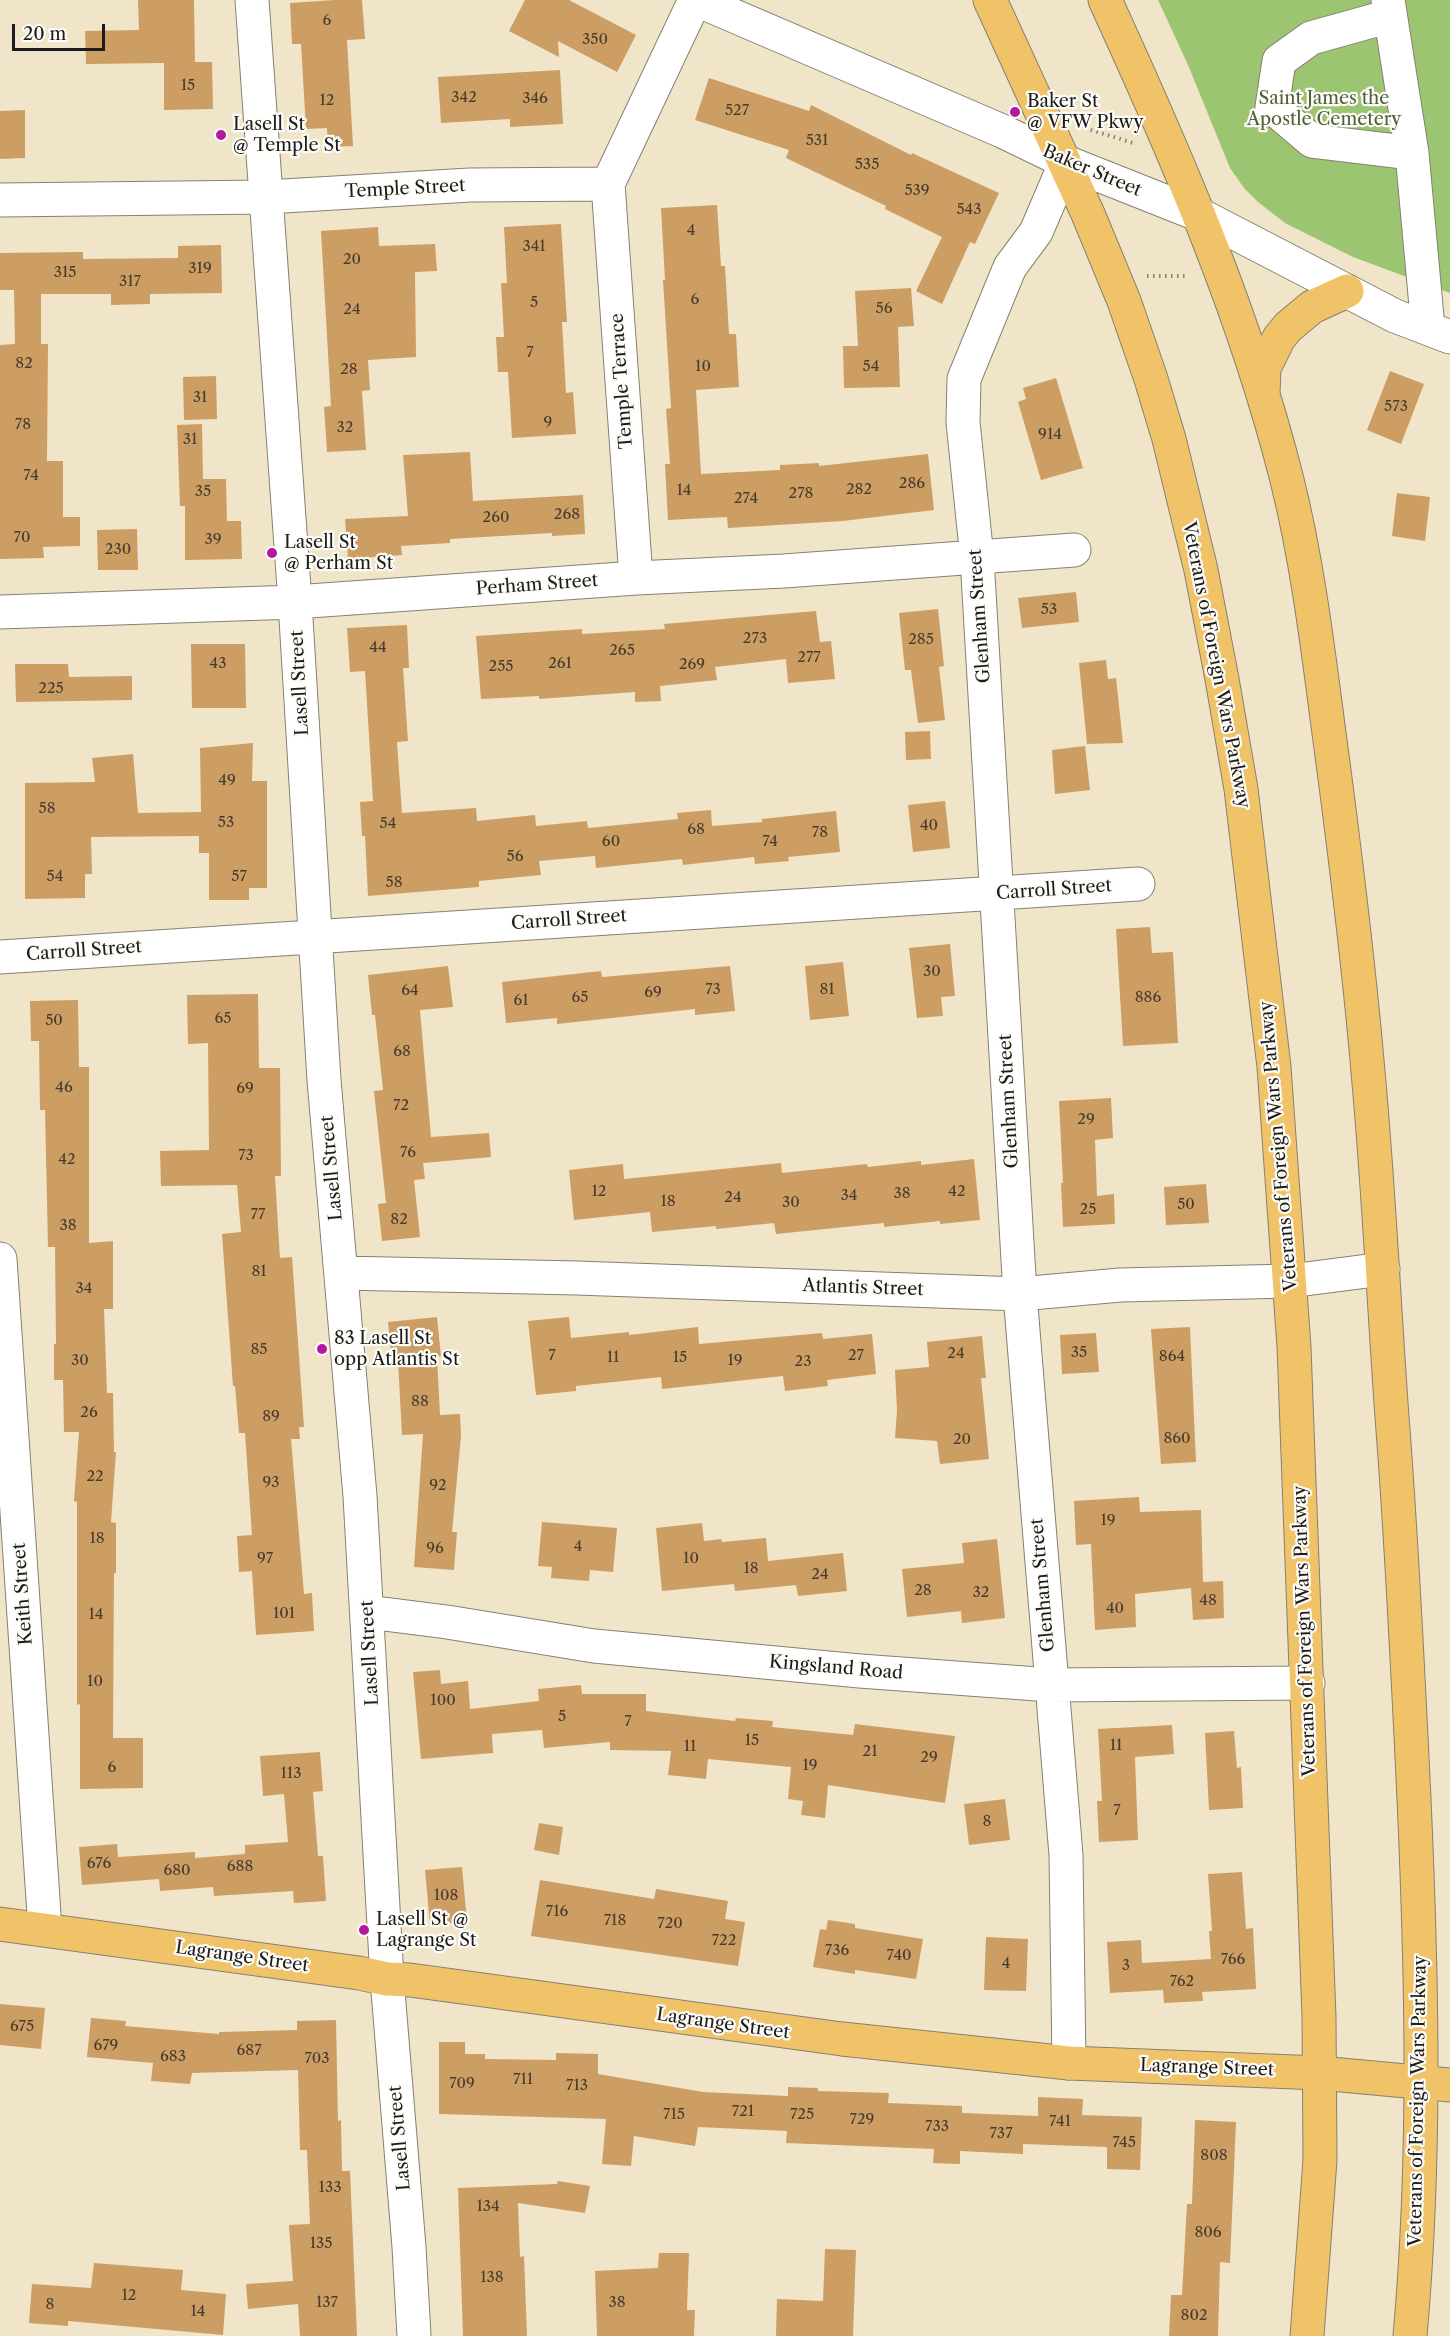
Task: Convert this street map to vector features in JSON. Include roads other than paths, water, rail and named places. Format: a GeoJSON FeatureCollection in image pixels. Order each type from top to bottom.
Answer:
{"type":"FeatureCollection","features":[{"type":"Feature","properties":{"kind":"main road","name":"Veterans of Foreign Wars Parkway"},"geometry":{"type":"LineString","coordinates":[[990,0],[1066,162],[1124,301],[1151,378],[1189,518],[1212,624],[1241,789],[1275,1078],[1290,1281],[1308,1683],[1320,2073],[1319,2170],[1307,2336]]}},
{"type":"Feature","properties":{"kind":"main road","name":"Veterans of Foreign Wars Parkway"},"geometry":{"type":"LineString","coordinates":[[1105,0],[1199,215],[1240,324],[1263,395],[1297,524],[1324,692],[1361,995],[1383,1269],[1410,1705],[1420,1943],[1436,2084],[1420,2196],[1410,2336]]}},
{"type":"Feature","properties":{"kind":"main road"},"geometry":{"type":"LineString","coordinates":[[1263,395],[1264,368],[1279,338],[1288,327],[1312,307],[1347,291]]}},
{"type":"Feature","properties":{"kind":"main road","name":"Lagrange Street"},"geometry":{"type":"LineString","coordinates":[[0,1924],[359,1973],[387,1979],[410,1980],[842,2039],[1069,2063],[1320,2073],[1436,2084]]}},
{"type":"Feature","properties":{"kind":"street","name":"Lasell Street"},"geometry":{"type":"LineString","coordinates":[[252,0],[295,602],[324,1080],[368,1612],[387,1979],[414,2336]]}},
{"type":"Feature","properties":{"kind":"street","name":"Baker Street"},"geometry":{"type":"LineString","coordinates":[[696,0],[1002,131],[1066,162],[1199,215],[1395,316],[1439,332]]}},
{"type":"Feature","properties":{"kind":"street"},"geometry":{"type":"LineString","coordinates":[[608,183],[696,0]]}},
{"type":"Feature","properties":{"kind":"street"},"geometry":{"type":"LineString","coordinates":[[1412,153],[1312,141],[1272,107],[1279,61],[1311,38],[1389,8],[1412,153],[1439,332]]}},
{"type":"Feature","properties":{"kind":"street","name":"Glenham Street"},"geometry":{"type":"LineString","coordinates":[[1066,162],[1036,232],[1010,267],[964,379],[963,422],[977,558],[1020,1294],[1066,1855],[1069,2063]]}},
{"type":"Feature","properties":{"kind":"street","name":"Temple Street"},"geometry":{"type":"LineString","coordinates":[[0,200],[267,198],[470,185],[608,183]]}},
{"type":"Feature","properties":{"kind":"street","name":"Temple Terrace"},"geometry":{"type":"LineString","coordinates":[[608,183],[636,578]]}},
{"type":"Feature","properties":{"kind":"street","name":"Perham Street"},"geometry":{"type":"LineString","coordinates":[[0,612],[295,602],[1074,550]]}},
{"type":"Feature","properties":{"kind":"street","name":"Carroll Street"},"geometry":{"type":"LineString","coordinates":[[0,957],[1138,885]]}},
{"type":"Feature","properties":{"kind":"street","name":"Keith Street"},"geometry":{"type":"LineString","coordinates":[[0,1259],[13,1639],[45,1929]]}},
{"type":"Feature","properties":{"kind":"street","name":"Atlantis Street"},"geometry":{"type":"LineString","coordinates":[[341,1273],[577,1278],[1020,1294],[1120,1285],[1290,1281],[1383,1269]]}},
{"type":"Feature","properties":{"kind":"street","name":"Kingsland Road"},"geometry":{"type":"LineString","coordinates":[[368,1612],[447,1622],[594,1646],[860,1671],[1051,1685],[1308,1683]]}},
{"type":"Feature","properties":{"kind":"place","name":"Baker St @ VFW Pkwy"},"geometry":{"type":"Point","coordinates":[1015,112]}},
{"type":"Feature","properties":{"kind":"place","name":"Lasell St @ Temple St"},"geometry":{"type":"Point","coordinates":[221,135]}},
{"type":"Feature","properties":{"kind":"place","name":"Lasell St @ Perham St"},"geometry":{"type":"Point","coordinates":[272,553]}},
{"type":"Feature","properties":{"kind":"place","name":"83 Lasell St opp Atlantis St"},"geometry":{"type":"Point","coordinates":[322,1349]}},
{"type":"Feature","properties":{"kind":"place","name":"Lasell St @ Lagrange St"},"geometry":{"type":"Point","coordinates":[364,1930]}},
{"type":"Feature","properties":{"kind":"park label","name":"Saint James the Apostle Cemetery"},"geometry":{"type":"Point","coordinates":[1324,109]}}]}
